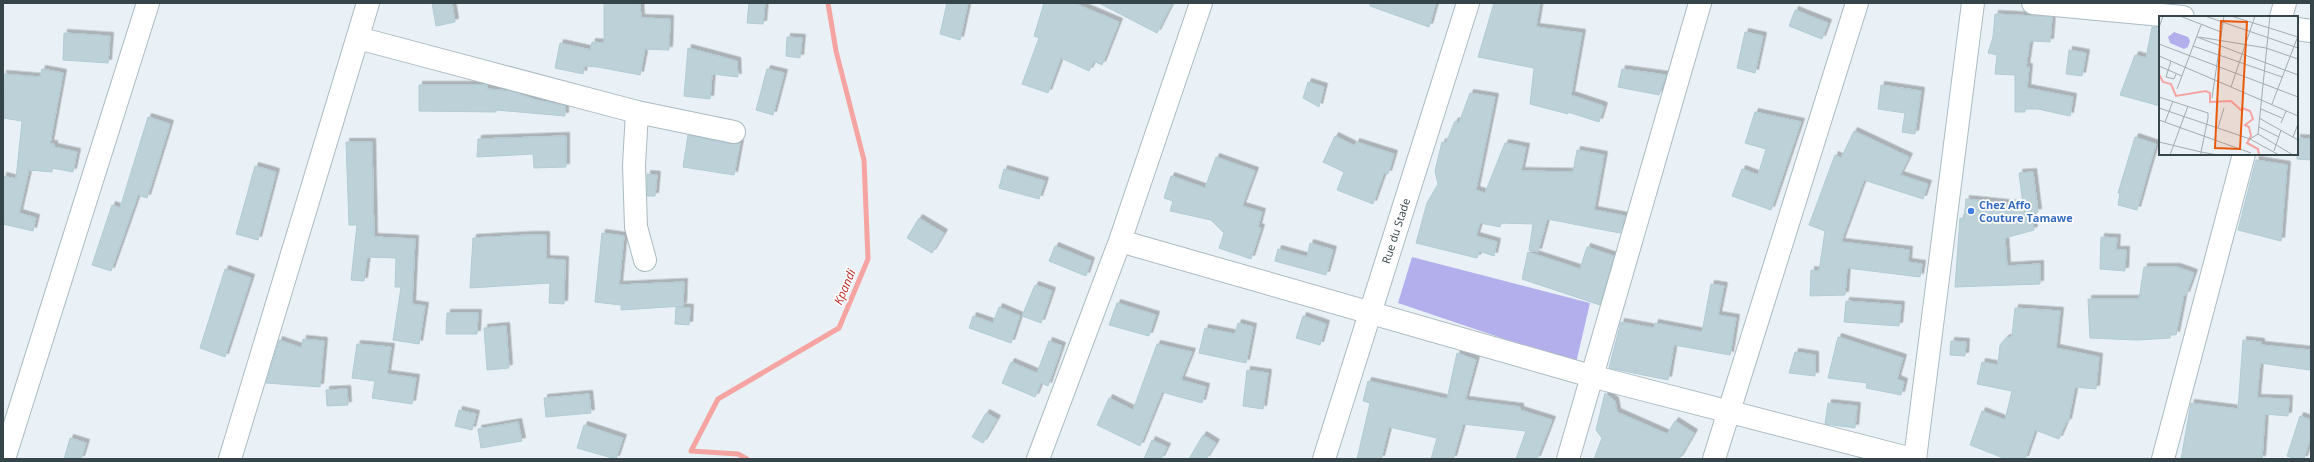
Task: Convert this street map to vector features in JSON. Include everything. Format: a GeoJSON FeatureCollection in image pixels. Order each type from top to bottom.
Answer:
{"type":"FeatureCollection","features":[{"type":"Feature","properties":{"kind":"street"},"geometry":{"type":"LineString","coordinates":[[4,459],[148,3]]}},
{"type":"Feature","properties":{"kind":"street"},"geometry":{"type":"LineString","coordinates":[[230,459],[368,3]]}},
{"type":"Feature","properties":{"kind":"street"},"geometry":{"type":"LineString","coordinates":[[1038,459],[1120,241],[1201,3]]}},
{"type":"Feature","properties":{"kind":"street","name":"Rue du Stade"},"geometry":{"type":"LineString","coordinates":[[1324,459],[1468,3]]}},
{"type":"Feature","properties":{"kind":"street"},"geometry":{"type":"LineString","coordinates":[[1568,459],[1700,3]]}},
{"type":"Feature","properties":{"kind":"street"},"geometry":{"type":"LineString","coordinates":[[1714,459],[1857,3]]}},
{"type":"Feature","properties":{"kind":"street"},"geometry":{"type":"LineString","coordinates":[[1120,241],[1370,314],[1591,376],[1728,413],[1913,459],[1973,3]]}},
{"type":"Feature","properties":{"kind":"street"},"geometry":{"type":"LineString","coordinates":[[2032,3],[2117,7],[2176,16]]}},
{"type":"Feature","properties":{"kind":"street"},"geometry":{"type":"LineString","coordinates":[[2281,16],[2286,3]]}},
{"type":"Feature","properties":{"kind":"street"},"geometry":{"type":"LineString","coordinates":[[2298,29],[2311,31]]}},
{"type":"Feature","properties":{"kind":"street"},"geometry":{"type":"LineString","coordinates":[[358,38],[637,112],[734,132]]}},
{"type":"Feature","properties":{"kind":"street"},"geometry":{"type":"LineString","coordinates":[[637,112],[634,165],[636,227],[645,260]]}},
{"type":"Feature","properties":{"kind":"street"},"geometry":{"type":"LineString","coordinates":[[2163,459],[2244,155]]}},
{"type":"Feature","properties":{"kind":"shaded area"},"geometry":{"type":"Polygon","coordinates":[[[1412,257],[1590,303],[1576,363],[1398,303],[1412,257]]]}},
{"type":"Feature","properties":{"kind":"building"},"geometry":{"type":"Polygon","coordinates":[[[432,3],[452,3],[455,22],[436,26],[432,3]]]}},
{"type":"Feature","properties":{"kind":"building"},"geometry":{"type":"Polygon","coordinates":[[[604,3],[640,3],[641,18],[670,19],[669,50],[645,49],[640,75],[598,67],[584,66],[583,74],[555,68],[560,43],[591,50],[592,42],[604,43],[604,3]]]}},
{"type":"Feature","properties":{"kind":"building"},"geometry":{"type":"Polygon","coordinates":[[[749,3],[765,3],[763,24],[747,23],[749,3]]]}},
{"type":"Feature","properties":{"kind":"building"},"geometry":{"type":"Polygon","coordinates":[[[947,3],[968,3],[960,40],[940,34],[947,3]]]}},
{"type":"Feature","properties":{"kind":"building"},"geometry":{"type":"Polygon","coordinates":[[[1044,3],[1074,3],[1119,22],[1102,65],[1094,61],[1089,71],[1061,58],[1048,93],[1022,84],[1039,38],[1034,36],[1044,3]]]}},
{"type":"Feature","properties":{"kind":"building"},"geometry":{"type":"Polygon","coordinates":[[[1099,3],[1172,3],[1157,33],[1099,3]]]}},
{"type":"Feature","properties":{"kind":"building"},"geometry":{"type":"Polygon","coordinates":[[[1370,3],[1436,3],[1429,27],[1370,6],[1370,3]]]}},
{"type":"Feature","properties":{"kind":"building"},"geometry":{"type":"Polygon","coordinates":[[[1494,3],[1540,3],[1536,27],[1582,33],[1571,95],[1604,106],[1599,122],[1568,112],[1568,114],[1530,104],[1534,68],[1478,57],[1494,3]]]}},
{"type":"Feature","properties":{"kind":"building"},"geometry":{"type":"Polygon","coordinates":[[[1795,10],[1828,23],[1822,39],[1789,26],[1795,10]]]}},
{"type":"Feature","properties":{"kind":"building"},"geometry":{"type":"Polygon","coordinates":[[[1995,14],[2052,17],[2050,42],[2030,41],[2026,67],[2029,67],[2027,88],[2073,97],[2070,116],[2038,109],[2025,109],[2025,112],[2015,112],[2015,75],[1995,74],[1997,55],[1988,53],[1993,37],[1995,14]]]}},
{"type":"Feature","properties":{"kind":"building"},"geometry":{"type":"Polygon","coordinates":[[[2152,27],[2159,27],[2159,106],[2120,95],[2135,55],[2146,58],[2152,27]]]}},
{"type":"Feature","properties":{"kind":"building"},"geometry":{"type":"Polygon","coordinates":[[[1745,32],[1763,36],[1755,73],[1737,68],[1745,32]]]}},
{"type":"Feature","properties":{"kind":"building"},"geometry":{"type":"Polygon","coordinates":[[[64,33],[110,36],[108,63],[63,60],[64,33]]]}},
{"type":"Feature","properties":{"kind":"building"},"geometry":{"type":"Polygon","coordinates":[[[787,37],[802,38],[800,58],[786,56],[787,37]]]}},
{"type":"Feature","properties":{"kind":"building"},"geometry":{"type":"Polygon","coordinates":[[[688,48],[737,61],[738,77],[712,74],[710,99],[684,96],[688,48]]]}},
{"type":"Feature","properties":{"kind":"building"},"geometry":{"type":"Polygon","coordinates":[[[2069,50],[2086,53],[2082,76],[2066,74],[2069,50]]]}},
{"type":"Feature","properties":{"kind":"building"},"geometry":{"type":"Polygon","coordinates":[[[42,69],[63,73],[50,144],[54,144],[54,147],[77,152],[73,172],[52,168],[52,172],[29,170],[19,213],[36,218],[33,231],[3,224],[3,176],[16,179],[22,121],[3,118],[5,92],[3,92],[3,74],[40,77],[42,69]]]}},
{"type":"Feature","properties":{"kind":"building"},"geometry":{"type":"Polygon","coordinates":[[[767,69],[784,73],[773,115],[756,110],[767,69]]]}},
{"type":"Feature","properties":{"kind":"building"},"geometry":{"type":"Polygon","coordinates":[[[1622,69],[1666,75],[1659,95],[1618,87],[1622,69]]]}},
{"type":"Feature","properties":{"kind":"building"},"geometry":{"type":"Polygon","coordinates":[[[1308,82],[1324,87],[1319,107],[1303,98],[1308,82]]]}},
{"type":"Feature","properties":{"kind":"building"},"geometry":{"type":"Polygon","coordinates":[[[419,85],[487,85],[487,89],[510,91],[537,100],[565,106],[565,116],[496,110],[496,112],[419,111],[419,85]]]}},
{"type":"Feature","properties":{"kind":"building"},"geometry":{"type":"Polygon","coordinates":[[[1881,85],[1921,91],[1915,134],[1902,132],[1905,113],[1878,109],[1881,85]]]}},
{"type":"Feature","properties":{"kind":"building"},"geometry":{"type":"Polygon","coordinates":[[[1470,93],[1495,97],[1476,190],[1485,193],[1505,143],[1526,147],[1521,171],[1573,172],[1577,150],[1604,155],[1594,210],[1625,216],[1620,233],[1547,219],[1538,252],[1529,250],[1533,224],[1501,223],[1500,227],[1480,223],[1476,236],[1497,242],[1494,256],[1479,251],[1477,258],[1416,243],[1427,203],[1438,184],[1435,171],[1442,142],[1446,143],[1455,121],[1459,123],[1470,93]]]}},
{"type":"Feature","properties":{"kind":"building"},"geometry":{"type":"Polygon","coordinates":[[[1755,112],[1801,122],[1771,210],[1732,196],[1742,169],[1758,175],[1766,149],[1745,143],[1755,112]]]}},
{"type":"Feature","properties":{"kind":"building"},"geometry":{"type":"Polygon","coordinates":[[[148,117],[170,124],[147,198],[138,195],[111,271],[92,265],[112,205],[120,208],[148,117]]]}},
{"type":"Feature","properties":{"kind":"building"},"geometry":{"type":"Polygon","coordinates":[[[1854,131],[1909,157],[1900,175],[1928,184],[1923,199],[1864,180],[1841,242],[1909,250],[1908,262],[1922,264],[1920,277],[1847,268],[1845,295],[1810,296],[1811,270],[1819,271],[1825,231],[1809,225],[1835,155],[1841,158],[1854,131]]]}},
{"type":"Feature","properties":{"kind":"building"},"geometry":{"type":"Polygon","coordinates":[[[688,135],[731,144],[740,143],[734,175],[683,167],[688,135]]]}},
{"type":"Feature","properties":{"kind":"building"},"geometry":{"type":"Polygon","coordinates":[[[566,136],[566,167],[534,168],[533,154],[477,157],[478,139],[566,136]]]}},
{"type":"Feature","properties":{"kind":"building"},"geometry":{"type":"Polygon","coordinates":[[[1335,136],[1355,146],[1356,142],[1394,154],[1388,174],[1384,173],[1373,204],[1337,190],[1344,172],[1323,162],[1335,136]]]}},
{"type":"Feature","properties":{"kind":"building"},"geometry":{"type":"Polygon","coordinates":[[[2135,137],[2156,144],[2137,210],[2118,205],[2120,193],[2118,193],[2135,137]]]}},
{"type":"Feature","properties":{"kind":"building"},"geometry":{"type":"Polygon","coordinates":[[[2298,138],[2311,139],[2311,160],[2297,159],[2298,138]]]}},
{"type":"Feature","properties":{"kind":"building"},"geometry":{"type":"Polygon","coordinates":[[[346,142],[372,142],[374,237],[415,239],[412,304],[425,306],[419,344],[393,340],[401,287],[395,287],[396,258],[367,257],[364,281],[351,280],[357,225],[349,225],[346,142]]]}},
{"type":"Feature","properties":{"kind":"building"},"geometry":{"type":"Polygon","coordinates":[[[1216,157],[1255,171],[1242,206],[1262,212],[1258,227],[1261,228],[1251,259],[1219,248],[1224,233],[1211,220],[1170,211],[1173,201],[1164,198],[1171,176],[1205,188],[1216,157]]]}},
{"type":"Feature","properties":{"kind":"building"},"geometry":{"type":"Polygon","coordinates":[[[2256,160],[2287,165],[2281,241],[2238,230],[2256,160]]]}},
{"type":"Feature","properties":{"kind":"building"},"geometry":{"type":"Polygon","coordinates":[[[255,166],[276,172],[258,240],[236,234],[255,166]]]}},
{"type":"Feature","properties":{"kind":"building"},"geometry":{"type":"Polygon","coordinates":[[[1004,169],[1045,181],[1039,199],[999,188],[1004,169]]]}},
{"type":"Feature","properties":{"kind":"building"},"geometry":{"type":"Polygon","coordinates":[[[2033,172],[2038,212],[2032,213],[2034,230],[2005,238],[2007,266],[2040,264],[2040,284],[1955,287],[1960,218],[1964,219],[1966,199],[2023,205],[2019,173],[2033,172]]]}},
{"type":"Feature","properties":{"kind":"building"},"geometry":{"type":"Polygon","coordinates":[[[647,174],[657,175],[655,196],[647,196],[647,174]]]}},
{"type":"Feature","properties":{"kind":"building"},"geometry":{"type":"Polygon","coordinates":[[[919,218],[944,233],[932,253],[907,238],[919,218]]]}},
{"type":"Feature","properties":{"kind":"building"},"geometry":{"type":"Polygon","coordinates":[[[602,233],[624,236],[619,285],[684,282],[683,306],[621,310],[621,305],[595,302],[602,233]]]}},
{"type":"Feature","properties":{"kind":"building"},"geometry":{"type":"Polygon","coordinates":[[[546,235],[546,259],[565,260],[564,304],[549,303],[550,283],[470,288],[473,238],[546,235]]]}},
{"type":"Feature","properties":{"kind":"building"},"geometry":{"type":"Polygon","coordinates":[[[2101,237],[2117,238],[2116,250],[2126,250],[2125,271],[2100,269],[2101,237]]]}},
{"type":"Feature","properties":{"kind":"building"},"geometry":{"type":"Polygon","coordinates":[[[1310,243],[1333,250],[1326,275],[1275,261],[1278,249],[1307,257],[1310,243]]]}},
{"type":"Feature","properties":{"kind":"building"},"geometry":{"type":"Polygon","coordinates":[[[1055,246],[1091,261],[1086,276],[1049,261],[1055,246]]]}},
{"type":"Feature","properties":{"kind":"building"},"geometry":{"type":"Polygon","coordinates":[[[1587,247],[1614,256],[1600,305],[1522,279],[1528,252],[1580,269],[1587,247]]]}},
{"type":"Feature","properties":{"kind":"building"},"geometry":{"type":"Polygon","coordinates":[[[2144,267],[2177,267],[2194,273],[2186,295],[2184,294],[2176,335],[2170,334],[2170,338],[2137,340],[2090,338],[2088,299],[2139,299],[2144,267]]]}},
{"type":"Feature","properties":{"kind":"building"},"geometry":{"type":"Polygon","coordinates":[[[225,269],[251,278],[225,357],[200,348],[225,269]]]}},
{"type":"Feature","properties":{"kind":"building"},"geometry":{"type":"Polygon","coordinates":[[[1711,284],[1724,286],[1718,315],[1736,318],[1730,355],[1674,345],[1668,380],[1609,368],[1621,322],[1654,328],[1655,323],[1702,332],[1711,284]]]}},
{"type":"Feature","properties":{"kind":"building"},"geometry":{"type":"Polygon","coordinates":[[[1035,285],[1052,291],[1041,323],[1022,316],[1035,285]]]}},
{"type":"Feature","properties":{"kind":"building"},"geometry":{"type":"Polygon","coordinates":[[[1846,301],[1901,305],[1899,326],[1844,322],[1846,301]]]}},
{"type":"Feature","properties":{"kind":"building"},"geometry":{"type":"Polygon","coordinates":[[[1117,303],[1156,315],[1149,336],[1109,325],[1117,303]]]}},
{"type":"Feature","properties":{"kind":"building"},"geometry":{"type":"Polygon","coordinates":[[[676,307],[690,308],[689,325],[675,324],[676,307]]]}},
{"type":"Feature","properties":{"kind":"building"},"geometry":{"type":"Polygon","coordinates":[[[999,307],[1020,316],[1011,343],[969,328],[973,316],[993,323],[999,307]]]}},
{"type":"Feature","properties":{"kind":"building"},"geometry":{"type":"Polygon","coordinates":[[[2015,308],[2060,311],[2056,348],[2099,357],[2096,389],[2075,387],[2068,422],[2066,422],[2059,439],[2035,430],[2025,459],[2006,459],[1970,445],[1982,411],[2005,420],[2012,391],[1977,384],[1982,362],[1998,365],[2000,345],[2005,339],[2012,336],[2015,308]]]}},
{"type":"Feature","properties":{"kind":"building"},"geometry":{"type":"Polygon","coordinates":[[[447,313],[478,313],[477,334],[446,334],[447,313]]]}},
{"type":"Feature","properties":{"kind":"building"},"geometry":{"type":"Polygon","coordinates":[[[1303,316],[1326,324],[1320,345],[1296,338],[1303,316]]]}},
{"type":"Feature","properties":{"kind":"building"},"geometry":{"type":"Polygon","coordinates":[[[1238,323],[1253,327],[1246,363],[1199,353],[1205,328],[1235,334],[1238,323]]]}},
{"type":"Feature","properties":{"kind":"building"},"geometry":{"type":"Polygon","coordinates":[[[506,326],[509,368],[487,370],[484,328],[506,326]]]}},
{"type":"Feature","properties":{"kind":"building"},"geometry":{"type":"Polygon","coordinates":[[[1838,337],[1903,358],[1897,379],[1904,382],[1901,395],[1866,388],[1867,383],[1828,378],[1838,337]]]}},
{"type":"Feature","properties":{"kind":"building"},"geometry":{"type":"Polygon","coordinates":[[[303,339],[324,341],[320,387],[266,383],[279,340],[302,348],[303,339]]]}},
{"type":"Feature","properties":{"kind":"building"},"geometry":{"type":"Polygon","coordinates":[[[2243,340],[2261,342],[2261,345],[2310,350],[2310,370],[2260,363],[2257,398],[2289,399],[2288,416],[2265,414],[2262,459],[2181,459],[2191,403],[2238,409],[2243,340]]]}},
{"type":"Feature","properties":{"kind":"building"},"geometry":{"type":"Polygon","coordinates":[[[1049,341],[1062,346],[1048,386],[1041,383],[1035,397],[1002,383],[1011,362],[1037,373],[1049,341]]]}},
{"type":"Feature","properties":{"kind":"building"},"geometry":{"type":"Polygon","coordinates":[[[1951,341],[1966,342],[1965,356],[1950,355],[1951,341]]]}},
{"type":"Feature","properties":{"kind":"building"},"geometry":{"type":"Polygon","coordinates":[[[357,344],[391,347],[387,374],[416,378],[412,404],[372,398],[375,381],[352,378],[357,344]]]}},
{"type":"Feature","properties":{"kind":"building"},"geometry":{"type":"Polygon","coordinates":[[[1157,344],[1192,352],[1181,380],[1206,387],[1202,403],[1162,392],[1140,446],[1097,425],[1109,398],[1133,410],[1157,344]]]}},
{"type":"Feature","properties":{"kind":"building"},"geometry":{"type":"Polygon","coordinates":[[[1795,352],[1815,355],[1815,376],[1789,373],[1795,352]]]}},
{"type":"Feature","properties":{"kind":"building"},"geometry":{"type":"Polygon","coordinates":[[[1457,353],[1476,360],[1465,400],[1520,407],[1520,410],[1552,420],[1537,459],[1516,459],[1526,431],[1463,424],[1453,459],[1431,459],[1437,438],[1389,427],[1381,459],[1357,459],[1370,403],[1363,401],[1368,381],[1447,399],[1457,353]]]}},
{"type":"Feature","properties":{"kind":"building"},"geometry":{"type":"Polygon","coordinates":[[[1247,370],[1268,373],[1263,409],[1243,406],[1247,370]]]}},
{"type":"Feature","properties":{"kind":"building"},"geometry":{"type":"Polygon","coordinates":[[[347,389],[348,405],[327,406],[326,390],[347,389]]]}},
{"type":"Feature","properties":{"kind":"building"},"geometry":{"type":"Polygon","coordinates":[[[1605,393],[1615,401],[1617,412],[1667,434],[1675,421],[1694,433],[1679,459],[1594,459],[1602,438],[1596,430],[1605,393]]]}},
{"type":"Feature","properties":{"kind":"building"},"geometry":{"type":"Polygon","coordinates":[[[589,394],[591,413],[546,417],[544,398],[589,394]]]}},
{"type":"Feature","properties":{"kind":"building"},"geometry":{"type":"Polygon","coordinates":[[[1828,403],[1857,406],[1855,428],[1825,424],[1828,403]]]}},
{"type":"Feature","properties":{"kind":"building"},"geometry":{"type":"Polygon","coordinates":[[[459,410],[476,414],[472,430],[455,426],[459,410]]]}},
{"type":"Feature","properties":{"kind":"building"},"geometry":{"type":"Polygon","coordinates":[[[986,413],[997,419],[983,443],[972,437],[986,413]]]}},
{"type":"Feature","properties":{"kind":"building"},"geometry":{"type":"Polygon","coordinates":[[[2300,416],[2311,420],[2311,436],[2304,459],[2296,459],[2287,456],[2300,416]]]}},
{"type":"Feature","properties":{"kind":"building"},"geometry":{"type":"Polygon","coordinates":[[[518,422],[522,441],[481,448],[478,429],[518,422]]]}},
{"type":"Feature","properties":{"kind":"building"},"geometry":{"type":"Polygon","coordinates":[[[584,425],[623,438],[616,459],[577,448],[584,425]]]}},
{"type":"Feature","properties":{"kind":"building"},"geometry":{"type":"Polygon","coordinates":[[[1203,435],[1216,443],[1206,459],[1189,459],[1203,435]]]}},
{"type":"Feature","properties":{"kind":"building"},"geometry":{"type":"Polygon","coordinates":[[[70,438],[86,443],[81,459],[64,459],[70,438]]]}},
{"type":"Feature","properties":{"kind":"building"},"geometry":{"type":"Polygon","coordinates":[[[1152,440],[1167,447],[1161,459],[1144,459],[1152,440]]]}},
{"type":"Feature","properties":{"kind":"waterway","name":"Kpandi"},"geometry":{"type":"LineString","coordinates":[[747,459],[738,454],[691,451],[718,399],[839,328],[868,259],[864,160],[836,51],[828,3]]}},
{"type":"Feature","properties":{"kind":"place","name":"Chez Affo Couture Tamawe"},"geometry":{"type":"Point","coordinates":[1971,211]}}]}
